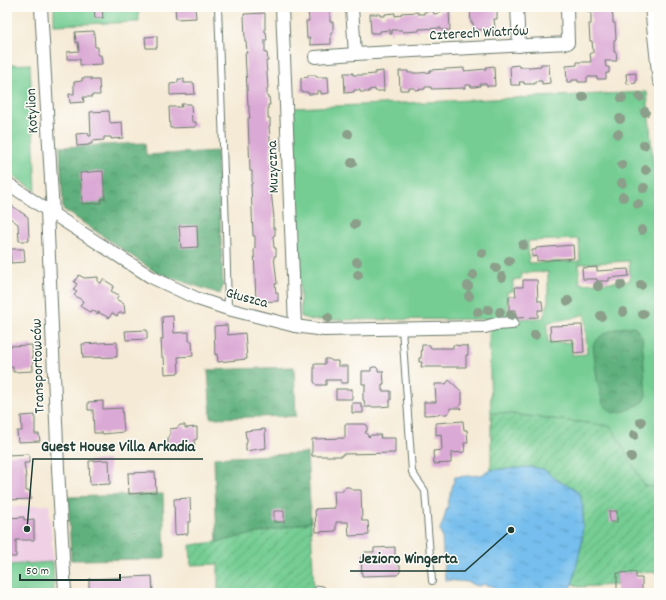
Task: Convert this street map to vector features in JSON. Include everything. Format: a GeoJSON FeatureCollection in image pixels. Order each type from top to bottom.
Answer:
{"type":"FeatureCollection","features":[{"type":"Feature","properties":{"kind":"street","name":"Kotylion"},"geometry":{"type":"LineString","coordinates":[[41,7],[50,212]]}},
{"type":"Feature","properties":{"kind":"street","name":"Muzyczna"},"geometry":{"type":"LineString","coordinates":[[282,7],[295,326]]}},
{"type":"Feature","properties":{"kind":"street"},"geometry":{"type":"LineString","coordinates":[[352,7],[354,54]]}},
{"type":"Feature","properties":{"kind":"street"},"geometry":{"type":"LineString","coordinates":[[517,7],[519,46]]}},
{"type":"Feature","properties":{"kind":"street","name":"Czterech Wiatrów"},"geometry":{"type":"LineString","coordinates":[[314,57],[568,43],[567,7]]}},
{"type":"Feature","properties":{"kind":"street"},"geometry":{"type":"LineString","coordinates":[[650,7],[659,81]]}},
{"type":"Feature","properties":{"kind":"street","name":"Głuszca"},"geometry":{"type":"LineString","coordinates":[[7,183],[151,277],[198,299],[228,309],[295,326],[324,330],[485,326],[512,323]]}},
{"type":"Feature","properties":{"kind":"street","name":"Transportowców"},"geometry":{"type":"LineString","coordinates":[[50,212],[58,468],[64,593]]}},
{"type":"Feature","properties":{"kind":"lane"},"geometry":{"type":"LineString","coordinates":[[218,7],[228,309]]}},
{"type":"Feature","properties":{"kind":"lane"},"geometry":{"type":"LineString","coordinates":[[402,328],[412,472],[425,491],[432,581]]}},
{"type":"Feature","properties":{"kind":"shaded area"},"geometry":{"type":"Polygon","coordinates":[[[49,505],[53,562],[7,565],[7,507],[49,505]]]}},
{"type":"Feature","properties":{"kind":"green space"},"geometry":{"type":"Polygon","coordinates":[[[54,7],[138,7],[139,22],[54,25],[54,7]]]}},
{"type":"Feature","properties":{"kind":"green space"},"geometry":{"type":"Polygon","coordinates":[[[30,64],[36,191],[7,172],[7,65],[30,64]]]}},
{"type":"Feature","properties":{"kind":"green space"},"geometry":{"type":"Polygon","coordinates":[[[647,92],[659,258],[659,486],[645,487],[611,426],[491,413],[489,333],[494,327],[512,319],[312,320],[301,317],[293,108],[647,92]],[[579,239],[528,241],[529,263],[580,261],[579,239]],[[629,261],[579,264],[580,284],[630,281],[629,261]],[[548,272],[521,273],[521,279],[513,280],[513,291],[507,292],[508,311],[515,311],[515,319],[543,318],[548,304],[548,272]],[[585,314],[547,323],[548,343],[571,342],[572,355],[587,354],[585,314]]]}},
{"type":"Feature","properties":{"kind":"green space"},"geometry":{"type":"Polygon","coordinates":[[[145,143],[146,155],[217,151],[223,286],[220,294],[157,273],[63,209],[60,147],[145,143]]]}},
{"type":"Feature","properties":{"kind":"green space"},"geometry":{"type":"Polygon","coordinates":[[[634,326],[642,337],[646,396],[642,403],[625,411],[613,413],[603,404],[597,379],[593,345],[606,333],[616,329],[634,326]]]}},
{"type":"Feature","properties":{"kind":"green space"},"geometry":{"type":"Polygon","coordinates":[[[294,367],[296,416],[211,418],[208,370],[294,367]]]}},
{"type":"Feature","properties":{"kind":"green space"},"geometry":{"type":"Polygon","coordinates":[[[491,413],[611,426],[645,487],[659,486],[659,572],[617,573],[617,585],[578,587],[572,583],[582,542],[583,508],[564,484],[543,469],[531,467],[491,470],[491,413]]]}},
{"type":"Feature","properties":{"kind":"green space"},"geometry":{"type":"Polygon","coordinates":[[[307,453],[311,522],[217,542],[214,458],[307,453]]]}},
{"type":"Feature","properties":{"kind":"green space"},"geometry":{"type":"Polygon","coordinates":[[[163,494],[165,557],[160,559],[71,560],[68,497],[163,494]]]}},
{"type":"Feature","properties":{"kind":"green space"},"geometry":{"type":"Polygon","coordinates":[[[311,522],[314,593],[218,593],[218,564],[191,565],[190,545],[217,542],[311,522]]]}},
{"type":"Feature","properties":{"kind":"green space"},"geometry":{"type":"Polygon","coordinates":[[[53,562],[54,593],[7,593],[7,565],[53,562]]]}},
{"type":"Feature","properties":{"kind":"water"},"geometry":{"type":"Polygon","coordinates":[[[531,467],[543,469],[560,482],[572,487],[580,494],[583,508],[582,542],[572,586],[566,593],[494,593],[495,587],[482,584],[480,586],[474,585],[468,582],[445,580],[440,529],[455,477],[481,475],[491,470],[531,467]]]}},
{"type":"Feature","properties":{"kind":"building"},"geometry":{"type":"Polygon","coordinates":[[[94,7],[102,7],[103,18],[95,18],[94,7]]]}},
{"type":"Feature","properties":{"kind":"building"},"geometry":{"type":"Polygon","coordinates":[[[175,7],[195,7],[196,18],[176,19],[175,7]]]}},
{"type":"Feature","properties":{"kind":"building"},"geometry":{"type":"Polygon","coordinates":[[[306,7],[330,7],[330,22],[333,22],[331,44],[310,45],[310,38],[307,39],[306,21],[309,21],[308,9],[306,9],[306,7]]]}},
{"type":"Feature","properties":{"kind":"building"},"geometry":{"type":"Polygon","coordinates":[[[470,7],[494,7],[494,9],[497,9],[497,19],[494,19],[495,29],[474,30],[473,23],[471,23],[470,7]]]}},
{"type":"Feature","properties":{"kind":"building"},"geometry":{"type":"Polygon","coordinates":[[[588,7],[614,7],[614,11],[612,11],[613,23],[615,23],[616,39],[614,40],[614,52],[616,52],[617,61],[605,61],[606,67],[609,67],[609,73],[606,73],[606,79],[587,77],[587,82],[572,80],[572,82],[567,82],[566,66],[577,65],[577,62],[591,62],[590,53],[593,53],[592,41],[590,41],[589,24],[591,24],[591,11],[588,12],[588,7]]]}},
{"type":"Feature","properties":{"kind":"building"},"geometry":{"type":"Polygon","coordinates":[[[449,10],[450,30],[441,30],[441,28],[419,29],[419,31],[403,32],[402,30],[392,30],[392,34],[390,34],[390,30],[380,31],[380,33],[371,33],[370,14],[380,14],[380,16],[385,16],[385,14],[395,13],[395,16],[401,15],[401,13],[418,12],[418,14],[424,14],[424,12],[433,11],[434,14],[440,13],[440,11],[449,10]]]}},
{"type":"Feature","properties":{"kind":"building"},"geometry":{"type":"Polygon","coordinates":[[[265,13],[265,32],[267,40],[265,40],[265,53],[267,53],[268,61],[266,61],[268,88],[267,97],[269,97],[270,105],[268,105],[268,118],[270,118],[270,162],[272,162],[272,170],[270,170],[271,183],[273,183],[273,191],[271,191],[274,218],[273,228],[275,228],[275,235],[273,236],[274,248],[276,248],[276,256],[274,256],[277,284],[275,284],[276,293],[278,293],[278,301],[256,302],[255,236],[253,236],[252,171],[250,171],[248,118],[250,118],[248,106],[245,53],[247,53],[244,14],[265,13]]]}},
{"type":"Feature","properties":{"kind":"building"},"geometry":{"type":"Polygon","coordinates":[[[94,31],[95,47],[98,47],[98,55],[101,55],[102,64],[80,65],[80,59],[67,59],[67,52],[79,51],[78,42],[76,43],[75,32],[94,31]]]}},
{"type":"Feature","properties":{"kind":"building"},"geometry":{"type":"Polygon","coordinates":[[[157,36],[157,48],[146,48],[145,37],[157,36]]]}},
{"type":"Feature","properties":{"kind":"building"},"geometry":{"type":"Polygon","coordinates":[[[541,64],[549,64],[550,83],[542,84],[542,81],[535,81],[535,84],[524,84],[524,82],[519,82],[520,85],[511,85],[510,66],[519,65],[519,67],[530,67],[541,66],[541,64]]]}},
{"type":"Feature","properties":{"kind":"building"},"geometry":{"type":"Polygon","coordinates":[[[494,66],[495,86],[480,84],[480,86],[475,87],[465,85],[465,88],[431,89],[431,87],[425,87],[425,89],[415,90],[415,88],[409,88],[409,90],[400,90],[399,71],[420,73],[430,72],[430,70],[464,68],[464,71],[486,69],[486,67],[494,66]]]}},
{"type":"Feature","properties":{"kind":"building"},"geometry":{"type":"Polygon","coordinates":[[[383,71],[384,91],[375,91],[375,89],[369,90],[369,92],[360,92],[360,90],[354,90],[354,92],[345,93],[344,73],[364,75],[375,74],[375,72],[383,71]]]}},
{"type":"Feature","properties":{"kind":"building"},"geometry":{"type":"Polygon","coordinates":[[[636,73],[636,83],[627,84],[626,74],[636,73]]]}},
{"type":"Feature","properties":{"kind":"building"},"geometry":{"type":"Polygon","coordinates":[[[308,75],[328,77],[329,93],[321,94],[321,91],[317,91],[317,94],[308,94],[308,92],[301,92],[301,78],[308,77],[308,75]]]}},
{"type":"Feature","properties":{"kind":"building"},"geometry":{"type":"Polygon","coordinates":[[[82,78],[99,80],[100,95],[83,97],[84,102],[70,103],[69,94],[74,94],[74,82],[82,81],[82,78]]]}},
{"type":"Feature","properties":{"kind":"building"},"geometry":{"type":"Polygon","coordinates":[[[178,79],[184,79],[184,83],[194,83],[195,94],[170,95],[170,84],[178,83],[178,79]]]}},
{"type":"Feature","properties":{"kind":"building"},"geometry":{"type":"Polygon","coordinates":[[[181,104],[191,104],[192,122],[196,122],[196,127],[170,128],[169,107],[182,107],[181,104]]]}},
{"type":"Feature","properties":{"kind":"building"},"geometry":{"type":"Polygon","coordinates":[[[109,111],[111,123],[122,122],[123,138],[111,139],[111,137],[104,137],[104,140],[92,141],[92,144],[89,145],[77,146],[76,134],[88,133],[89,136],[91,136],[90,112],[109,111]]]}},
{"type":"Feature","properties":{"kind":"building"},"geometry":{"type":"Polygon","coordinates":[[[103,171],[105,199],[101,199],[101,203],[82,204],[80,173],[103,171]]]}},
{"type":"Feature","properties":{"kind":"building"},"geometry":{"type":"Polygon","coordinates":[[[11,205],[28,217],[29,241],[19,241],[18,224],[7,216],[7,211],[11,205]]]}},
{"type":"Feature","properties":{"kind":"building"},"geometry":{"type":"Polygon","coordinates":[[[197,225],[198,247],[181,248],[179,226],[197,225]]]}},
{"type":"Feature","properties":{"kind":"building"},"geometry":{"type":"Polygon","coordinates":[[[573,245],[574,258],[537,261],[537,256],[532,257],[532,250],[536,250],[536,248],[573,245]]]}},
{"type":"Feature","properties":{"kind":"building"},"geometry":{"type":"Polygon","coordinates":[[[10,249],[24,249],[25,262],[11,263],[10,249]]]}},
{"type":"Feature","properties":{"kind":"building"},"geometry":{"type":"Polygon","coordinates":[[[597,267],[597,271],[628,269],[629,276],[609,278],[609,281],[583,279],[582,268],[597,267]]]}},
{"type":"Feature","properties":{"kind":"building"},"geometry":{"type":"Polygon","coordinates":[[[79,275],[84,278],[98,277],[98,282],[101,283],[103,279],[114,286],[111,291],[119,295],[116,299],[124,304],[125,313],[119,313],[117,316],[112,313],[109,318],[92,310],[91,313],[80,306],[83,301],[74,295],[77,292],[73,290],[77,284],[74,282],[79,275]]]}},
{"type":"Feature","properties":{"kind":"building"},"geometry":{"type":"Polygon","coordinates":[[[523,280],[537,280],[538,301],[542,301],[543,310],[538,310],[538,317],[516,318],[516,310],[509,310],[509,296],[516,296],[515,287],[523,287],[523,280]]]}},
{"type":"Feature","properties":{"kind":"building"},"geometry":{"type":"Polygon","coordinates":[[[173,316],[174,333],[189,332],[189,341],[192,341],[193,356],[178,357],[179,373],[165,374],[161,339],[163,339],[162,317],[173,316]]]}},
{"type":"Feature","properties":{"kind":"building"},"geometry":{"type":"Polygon","coordinates":[[[227,325],[228,335],[245,333],[247,359],[218,362],[217,354],[215,355],[214,326],[227,325]]]}},
{"type":"Feature","properties":{"kind":"building"},"geometry":{"type":"Polygon","coordinates":[[[582,325],[584,352],[574,353],[573,339],[551,341],[550,326],[582,325]]]}},
{"type":"Feature","properties":{"kind":"building"},"geometry":{"type":"Polygon","coordinates":[[[147,330],[147,339],[126,340],[125,331],[147,330]]]}},
{"type":"Feature","properties":{"kind":"building"},"geometry":{"type":"Polygon","coordinates":[[[117,342],[117,357],[83,358],[82,344],[117,342]]]}},
{"type":"Feature","properties":{"kind":"building"},"geometry":{"type":"Polygon","coordinates":[[[32,345],[33,371],[13,372],[13,367],[7,367],[7,346],[32,345]]]}},
{"type":"Feature","properties":{"kind":"building"},"geometry":{"type":"Polygon","coordinates":[[[422,345],[430,345],[430,348],[453,348],[453,345],[468,347],[466,367],[421,367],[422,362],[419,362],[419,358],[421,358],[422,345]]]}},
{"type":"Feature","properties":{"kind":"building"},"geometry":{"type":"Polygon","coordinates":[[[325,359],[338,361],[338,366],[348,366],[348,383],[341,383],[341,380],[326,380],[326,385],[317,385],[314,382],[314,364],[325,364],[325,359]]]}},
{"type":"Feature","properties":{"kind":"building"},"geometry":{"type":"Polygon","coordinates":[[[376,367],[378,371],[383,371],[384,384],[382,384],[382,391],[391,391],[390,406],[365,407],[363,392],[365,392],[365,384],[362,384],[362,371],[371,371],[371,368],[376,367]]]}},
{"type":"Feature","properties":{"kind":"building"},"geometry":{"type":"Polygon","coordinates":[[[449,380],[462,392],[462,404],[460,406],[462,408],[450,408],[447,414],[424,415],[424,402],[436,402],[435,384],[446,384],[449,380]]]}},
{"type":"Feature","properties":{"kind":"building"},"geometry":{"type":"Polygon","coordinates":[[[336,389],[352,389],[352,399],[336,399],[336,389]]]}},
{"type":"Feature","properties":{"kind":"building"},"geometry":{"type":"Polygon","coordinates":[[[103,401],[103,409],[122,408],[124,432],[103,434],[94,433],[93,410],[88,410],[88,402],[103,401]]]}},
{"type":"Feature","properties":{"kind":"building"},"geometry":{"type":"Polygon","coordinates":[[[352,403],[361,403],[363,413],[352,413],[352,403]]]}},
{"type":"Feature","properties":{"kind":"building"},"geometry":{"type":"Polygon","coordinates":[[[35,415],[35,434],[39,434],[40,441],[18,442],[17,431],[22,431],[21,416],[35,415]]]}},
{"type":"Feature","properties":{"kind":"building"},"geometry":{"type":"Polygon","coordinates":[[[463,421],[464,430],[467,430],[468,443],[464,443],[465,452],[451,453],[451,463],[434,464],[433,451],[442,450],[441,434],[436,435],[436,423],[463,421]]]}},
{"type":"Feature","properties":{"kind":"building"},"geometry":{"type":"Polygon","coordinates":[[[345,424],[367,425],[367,431],[365,432],[369,437],[371,435],[381,435],[380,438],[395,438],[395,453],[312,456],[312,439],[345,438],[345,424]]]}},
{"type":"Feature","properties":{"kind":"building"},"geometry":{"type":"Polygon","coordinates":[[[180,425],[185,425],[185,428],[197,427],[197,439],[194,440],[195,446],[171,448],[168,444],[170,429],[177,428],[180,425]]]}},
{"type":"Feature","properties":{"kind":"building"},"geometry":{"type":"Polygon","coordinates":[[[265,429],[266,448],[246,451],[247,438],[245,431],[265,429]]]}},
{"type":"Feature","properties":{"kind":"building"},"geometry":{"type":"Polygon","coordinates":[[[29,454],[29,463],[24,463],[26,491],[30,491],[31,499],[7,500],[7,455],[29,454]]]}},
{"type":"Feature","properties":{"kind":"building"},"geometry":{"type":"Polygon","coordinates":[[[109,460],[110,484],[90,485],[89,461],[109,460]]]}},
{"type":"Feature","properties":{"kind":"building"},"geometry":{"type":"Polygon","coordinates":[[[155,472],[156,492],[129,494],[128,473],[155,472]]]}},
{"type":"Feature","properties":{"kind":"building"},"geometry":{"type":"Polygon","coordinates":[[[346,487],[349,487],[352,490],[361,490],[362,521],[368,521],[369,535],[349,536],[348,522],[336,522],[336,531],[316,532],[315,509],[335,508],[334,491],[343,491],[346,487]]]}},
{"type":"Feature","properties":{"kind":"building"},"geometry":{"type":"Polygon","coordinates":[[[190,498],[191,522],[188,522],[188,534],[175,535],[174,499],[190,498]]]}},
{"type":"Feature","properties":{"kind":"building"},"geometry":{"type":"Polygon","coordinates":[[[274,511],[284,511],[284,522],[274,522],[274,511]]]}},
{"type":"Feature","properties":{"kind":"building"},"geometry":{"type":"Polygon","coordinates":[[[609,511],[617,511],[617,522],[610,522],[609,511]]]}},
{"type":"Feature","properties":{"kind":"building"},"geometry":{"type":"Polygon","coordinates":[[[24,517],[24,520],[34,519],[34,540],[16,540],[16,557],[7,557],[7,518],[24,517]]]}},
{"type":"Feature","properties":{"kind":"building"},"geometry":{"type":"Polygon","coordinates":[[[395,547],[395,564],[400,566],[400,572],[397,575],[362,576],[361,557],[365,552],[374,552],[374,548],[395,547]]]}},
{"type":"Feature","properties":{"kind":"building"},"geometry":{"type":"Polygon","coordinates":[[[636,572],[636,578],[642,578],[642,591],[636,591],[636,593],[617,593],[617,573],[636,572]]]}},
{"type":"Feature","properties":{"kind":"building"},"geometry":{"type":"Polygon","coordinates":[[[152,576],[153,593],[89,593],[89,579],[152,576]]]}},
{"type":"Feature","properties":{"kind":"place","name":"Guest House Villa Arkadia"},"geometry":{"type":"Point","coordinates":[27,529]}},
{"type":"Feature","properties":{"kind":"place","name":"Jezioro Wingerta"},"geometry":{"type":"Point","coordinates":[511,530]}}]}
